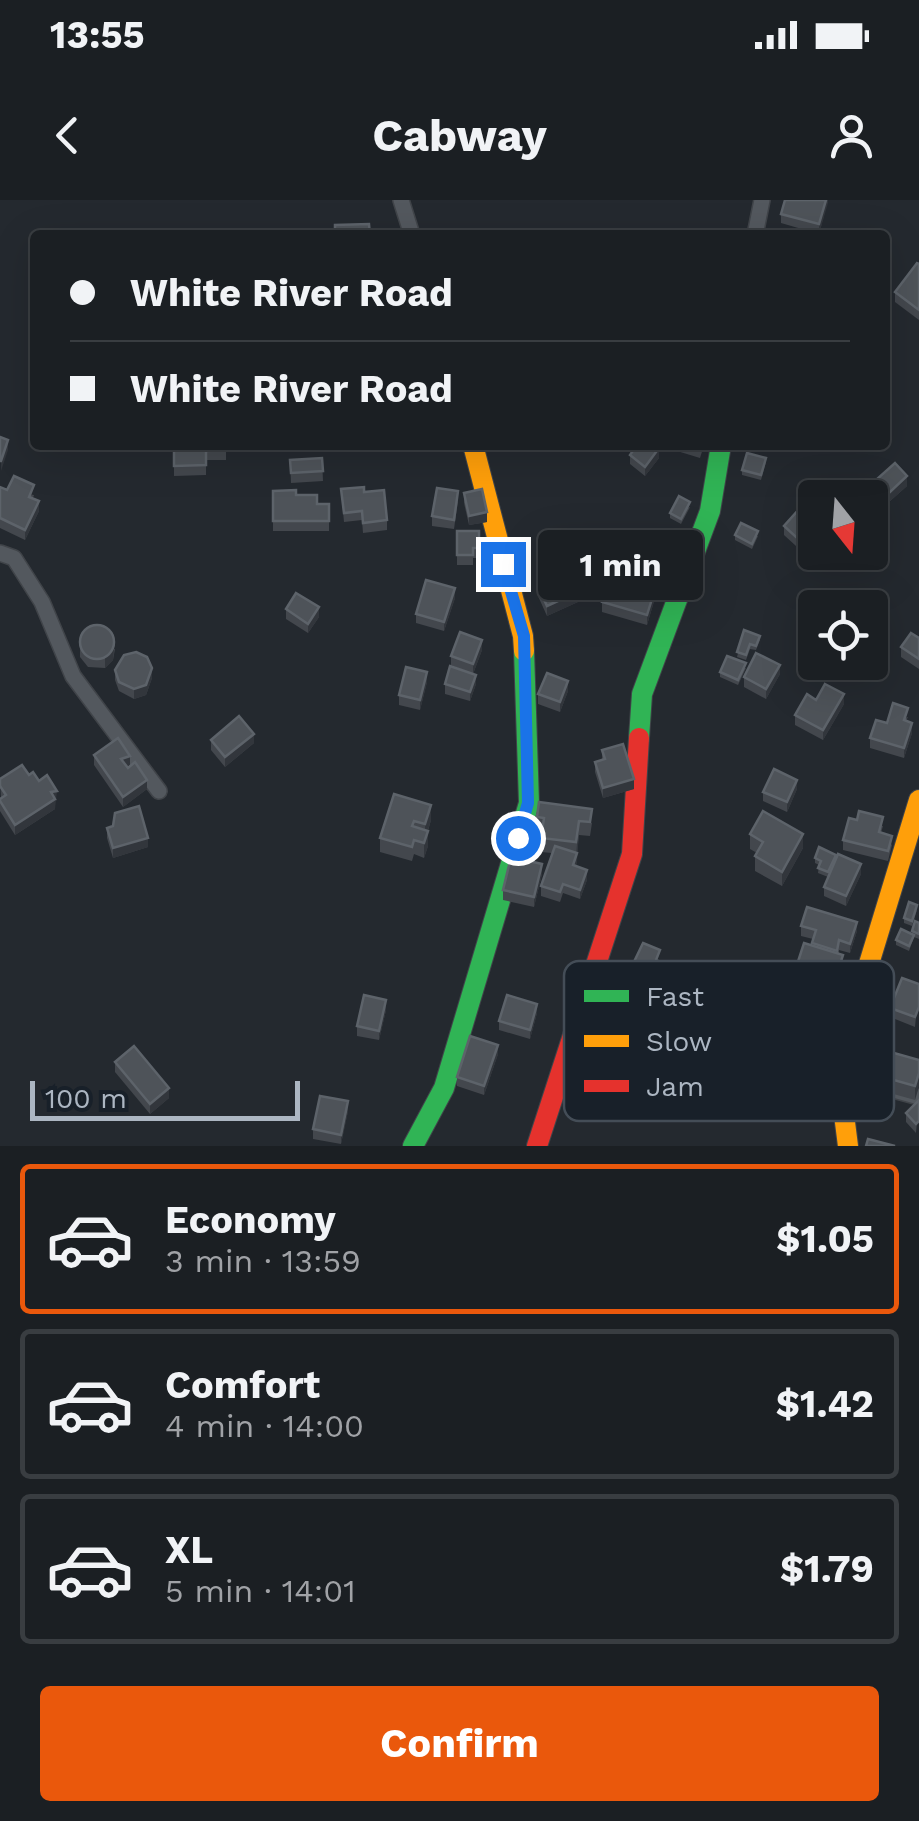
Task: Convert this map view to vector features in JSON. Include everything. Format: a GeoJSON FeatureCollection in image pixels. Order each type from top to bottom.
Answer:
{"type":"FeatureCollection","features":[{"type":"Feature","properties":{"kind":"street"},"geometry":{"type":"LineString","coordinates":[[401,200],[410,230]]}},
{"type":"Feature","properties":{"kind":"street"},"geometry":{"type":"LineString","coordinates":[[756,230],[762,200]]}},
{"type":"Feature","properties":{"kind":"street"},"geometry":{"type":"LineString","coordinates":[[413,1146],[444,1088],[528,803],[524,636],[474,450]]}},
{"type":"Feature","properties":{"kind":"street"},"geometry":{"type":"LineString","coordinates":[[599,961],[632,854],[642,694],[710,511],[720,450]]}},
{"type":"Feature","properties":{"kind":"street"},"geometry":{"type":"LineString","coordinates":[[0,553],[14,558],[42,602],[72,676],[159,791]]}},
{"type":"Feature","properties":{"kind":"street"},"geometry":{"type":"LineString","coordinates":[[869,961],[919,800]]}},
{"type":"Feature","properties":{"kind":"street"},"geometry":{"type":"LineString","coordinates":[[537,1146],[564,1065]]}},
{"type":"Feature","properties":{"kind":"street"},"geometry":{"type":"LineString","coordinates":[[894,1090],[919,1097]]}},
{"type":"Feature","properties":{"kind":"street"},"geometry":{"type":"LineString","coordinates":[[845,1121],[848,1146]]}},
{"type":"Feature","properties":{"kind":"building"},"geometry":{"type":"Polygon","coordinates":[[[785,200],[826,200],[819,224],[781,214],[785,200]]]}},
{"type":"Feature","properties":{"kind":"building"},"geometry":{"type":"Polygon","coordinates":[[[369,224],[370,230],[335,230],[335,225],[369,224]]]}},
{"type":"Feature","properties":{"kind":"building"},"geometry":{"type":"Polygon","coordinates":[[[919,264],[919,310],[895,292],[919,264]]]}},
{"type":"Feature","properties":{"kind":"building"},"geometry":{"type":"Polygon","coordinates":[[[0,437],[8,440],[1,461],[0,461],[0,437]]]}},
{"type":"Feature","properties":{"kind":"building"},"geometry":{"type":"Polygon","coordinates":[[[174,450],[226,450],[206,451],[206,465],[174,466],[174,450]]]}},
{"type":"Feature","properties":{"kind":"building"},"geometry":{"type":"Polygon","coordinates":[[[634,450],[658,450],[645,467],[630,455],[634,450]]]}},
{"type":"Feature","properties":{"kind":"building"},"geometry":{"type":"Polygon","coordinates":[[[747,453],[766,458],[761,475],[742,470],[747,453]]]}},
{"type":"Feature","properties":{"kind":"building"},"geometry":{"type":"Polygon","coordinates":[[[322,458],[323,471],[291,473],[290,460],[322,458]]]}},
{"type":"Feature","properties":{"kind":"building"},"geometry":{"type":"Polygon","coordinates":[[[895,463],[907,476],[889,493],[888,480],[877,479],[895,463]]]}},
{"type":"Feature","properties":{"kind":"building"},"geometry":{"type":"Polygon","coordinates":[[[14,476],[34,485],[29,497],[39,501],[25,530],[0,518],[0,487],[7,490],[14,476]]]}},
{"type":"Feature","properties":{"kind":"building"},"geometry":{"type":"Polygon","coordinates":[[[364,487],[364,492],[384,490],[387,520],[363,523],[362,511],[344,513],[341,489],[364,487]]]}},
{"type":"Feature","properties":{"kind":"building"},"geometry":{"type":"Polygon","coordinates":[[[437,488],[458,491],[454,520],[432,516],[437,488]]]}},
{"type":"Feature","properties":{"kind":"building"},"geometry":{"type":"Polygon","coordinates":[[[482,489],[487,512],[469,516],[464,493],[482,489]]]}},
{"type":"Feature","properties":{"kind":"building"},"geometry":{"type":"Polygon","coordinates":[[[296,490],[296,495],[317,495],[317,504],[329,504],[329,521],[273,521],[273,491],[296,490]]]}},
{"type":"Feature","properties":{"kind":"building"},"geometry":{"type":"Polygon","coordinates":[[[679,496],[690,502],[681,519],[670,513],[679,496]]]}},
{"type":"Feature","properties":{"kind":"building"},"geometry":{"type":"Polygon","coordinates":[[[798,510],[798,539],[784,526],[798,510]]]}},
{"type":"Feature","properties":{"kind":"building"},"geometry":{"type":"Polygon","coordinates":[[[741,523],[758,531],[752,544],[735,535],[741,523]]]}},
{"type":"Feature","properties":{"kind":"building"},"geometry":{"type":"Polygon","coordinates":[[[457,531],[479,531],[479,548],[473,548],[473,555],[457,555],[457,531]]]}},
{"type":"Feature","properties":{"kind":"building"},"geometry":{"type":"Polygon","coordinates":[[[579,567],[589,587],[547,606],[538,586],[579,567]]]}},
{"type":"Feature","properties":{"kind":"building"},"geometry":{"type":"Polygon","coordinates":[[[609,576],[655,589],[647,615],[602,602],[609,576]]]}},
{"type":"Feature","properties":{"kind":"building"},"geometry":{"type":"Polygon","coordinates":[[[426,580],[455,588],[444,622],[416,614],[426,580]]]}},
{"type":"Feature","properties":{"kind":"building"},"geometry":{"type":"Polygon","coordinates":[[[296,593],[319,607],[308,624],[286,609],[296,593]]]}},
{"type":"Feature","properties":{"kind":"building"},"geometry":{"type":"Polygon","coordinates":[[[97,625],[109,630],[114,642],[109,654],[97,659],[85,654],[80,642],[85,630],[97,625]]]}},
{"type":"Feature","properties":{"kind":"building"},"geometry":{"type":"Polygon","coordinates":[[[744,630],[760,636],[756,646],[750,644],[746,655],[737,652],[744,630]]]}},
{"type":"Feature","properties":{"kind":"building"},"geometry":{"type":"Polygon","coordinates":[[[460,632],[482,640],[473,664],[451,656],[460,632]]]}},
{"type":"Feature","properties":{"kind":"building"},"geometry":{"type":"Polygon","coordinates":[[[911,633],[919,638],[919,659],[901,647],[911,633]]]}},
{"type":"Feature","properties":{"kind":"building"},"geometry":{"type":"Polygon","coordinates":[[[136,652],[147,657],[152,668],[146,685],[134,689],[119,682],[115,670],[124,655],[136,652]]]}},
{"type":"Feature","properties":{"kind":"building"},"geometry":{"type":"Polygon","coordinates":[[[756,653],[780,665],[766,689],[744,677],[756,653]]]}},
{"type":"Feature","properties":{"kind":"building"},"geometry":{"type":"Polygon","coordinates":[[[727,656],[746,663],[738,680],[720,672],[727,656]]]}},
{"type":"Feature","properties":{"kind":"building"},"geometry":{"type":"Polygon","coordinates":[[[450,666],[476,675],[470,692],[445,684],[450,666]]]}},
{"type":"Feature","properties":{"kind":"building"},"geometry":{"type":"Polygon","coordinates":[[[406,667],[427,672],[420,700],[399,695],[406,667]]]}},
{"type":"Feature","properties":{"kind":"building"},"geometry":{"type":"Polygon","coordinates":[[[547,673],[568,681],[560,702],[538,694],[547,673]]]}},
{"type":"Feature","properties":{"kind":"building"},"geometry":{"type":"Polygon","coordinates":[[[825,684],[844,694],[823,730],[795,715],[807,694],[816,700],[825,684]]]}},
{"type":"Feature","properties":{"kind":"building"},"geometry":{"type":"Polygon","coordinates":[[[893,703],[908,708],[904,720],[912,723],[904,748],[870,738],[876,720],[887,723],[893,703]]]}},
{"type":"Feature","properties":{"kind":"building"},"geometry":{"type":"Polygon","coordinates":[[[239,716],[254,734],[225,757],[211,740],[239,716]]]}},
{"type":"Feature","properties":{"kind":"building"},"geometry":{"type":"Polygon","coordinates":[[[118,738],[130,756],[121,759],[128,768],[135,762],[147,780],[123,797],[94,755],[118,738]]]}},
{"type":"Feature","properties":{"kind":"building"},"geometry":{"type":"Polygon","coordinates":[[[623,744],[634,779],[603,788],[595,762],[605,759],[602,750],[623,744]]]}},
{"type":"Feature","properties":{"kind":"building"},"geometry":{"type":"Polygon","coordinates":[[[22,765],[39,781],[47,775],[57,791],[51,792],[55,799],[15,825],[0,801],[6,795],[0,779],[22,765]]]}},
{"type":"Feature","properties":{"kind":"building"},"geometry":{"type":"Polygon","coordinates":[[[774,769],[797,780],[787,802],[763,792],[774,769]]]}},
{"type":"Feature","properties":{"kind":"building"},"geometry":{"type":"Polygon","coordinates":[[[394,794],[431,805],[425,824],[414,821],[412,826],[428,831],[424,843],[414,840],[412,847],[380,838],[394,794]]]}},
{"type":"Feature","properties":{"kind":"building"},"geometry":{"type":"Polygon","coordinates":[[[539,802],[592,809],[590,822],[579,821],[576,842],[541,838],[544,818],[537,817],[539,802]]]}},
{"type":"Feature","properties":{"kind":"building"},"geometry":{"type":"Polygon","coordinates":[[[139,806],[148,838],[113,848],[107,828],[113,826],[115,813],[139,806]]]}},
{"type":"Feature","properties":{"kind":"building"},"geometry":{"type":"Polygon","coordinates":[[[763,811],[803,834],[782,872],[755,856],[763,842],[750,834],[763,811]]]}},
{"type":"Feature","properties":{"kind":"building"},"geometry":{"type":"Polygon","coordinates":[[[859,811],[883,817],[879,832],[892,836],[888,851],[843,840],[849,818],[857,820],[859,811]]]}},
{"type":"Feature","properties":{"kind":"building"},"geometry":{"type":"Polygon","coordinates":[[[555,846],[577,853],[573,865],[587,870],[580,890],[563,884],[560,892],[541,886],[555,846]]]}},
{"type":"Feature","properties":{"kind":"building"},"geometry":{"type":"Polygon","coordinates":[[[819,847],[836,855],[828,872],[818,868],[821,861],[815,858],[819,847]]]}},
{"type":"Feature","properties":{"kind":"building"},"geometry":{"type":"Polygon","coordinates":[[[838,854],[861,864],[846,896],[824,887],[838,854]]]}},
{"type":"Feature","properties":{"kind":"building"},"geometry":{"type":"Polygon","coordinates":[[[511,857],[542,864],[534,897],[503,890],[511,857]]]}},
{"type":"Feature","properties":{"kind":"building"},"geometry":{"type":"Polygon","coordinates":[[[909,902],[917,905],[912,921],[904,918],[909,902]]]}},
{"type":"Feature","properties":{"kind":"building"},"geometry":{"type":"Polygon","coordinates":[[[807,907],[857,922],[850,944],[839,940],[837,951],[812,943],[816,930],[801,926],[807,907]]]}},
{"type":"Feature","properties":{"kind":"building"},"geometry":{"type":"Polygon","coordinates":[[[901,929],[914,935],[909,946],[896,940],[901,929]]]}},
{"type":"Feature","properties":{"kind":"building"},"geometry":{"type":"Polygon","coordinates":[[[643,943],[660,950],[658,961],[634,961],[643,943]]]}},
{"type":"Feature","properties":{"kind":"building"},"geometry":{"type":"Polygon","coordinates":[[[804,943],[843,955],[841,961],[798,961],[804,943]]]}},
{"type":"Feature","properties":{"kind":"building"},"geometry":{"type":"Polygon","coordinates":[[[902,978],[919,984],[915,1017],[894,1009],[902,978]]]}},
{"type":"Feature","properties":{"kind":"building"},"geometry":{"type":"Polygon","coordinates":[[[364,995],[386,1000],[379,1031],[357,1026],[364,995]]]}},
{"type":"Feature","properties":{"kind":"building"},"geometry":{"type":"Polygon","coordinates":[[[507,995],[537,1004],[530,1030],[499,1021],[507,995]]]}},
{"type":"Feature","properties":{"kind":"building"},"geometry":{"type":"Polygon","coordinates":[[[470,1036],[498,1045],[484,1086],[457,1077],[470,1036]]]}},
{"type":"Feature","properties":{"kind":"building"},"geometry":{"type":"Polygon","coordinates":[[[134,1046],[169,1088],[150,1104],[115,1062],[134,1046]]]}},
{"type":"Feature","properties":{"kind":"building"},"geometry":{"type":"Polygon","coordinates":[[[894,1053],[919,1060],[915,1086],[894,1080],[894,1053]]]}},
{"type":"Feature","properties":{"kind":"building"},"geometry":{"type":"Polygon","coordinates":[[[320,1096],[348,1101],[341,1135],[313,1129],[320,1096]]]}},
{"type":"Feature","properties":{"kind":"building"},"geometry":{"type":"Polygon","coordinates":[[[919,1100],[919,1121],[916,1124],[906,1113],[919,1100]]]}},
{"type":"Feature","properties":{"kind":"building"},"geometry":{"type":"Polygon","coordinates":[[[868,1139],[895,1146],[866,1146],[868,1139]]]}},
{"type":"Feature","properties":{"kind":"traffic: fast"},"geometry":{"type":"LineString","coordinates":[[639,738],[642,694],[710,511],[720,450]]}},
{"type":"Feature","properties":{"kind":"traffic: fast"},"geometry":{"type":"LineString","coordinates":[[413,1146],[444,1088],[529,803],[524,651]]}},
{"type":"Feature","properties":{"kind":"traffic: slow"},"geometry":{"type":"LineString","coordinates":[[474,450],[524,651]]}},
{"type":"Feature","properties":{"kind":"traffic: slow"},"geometry":{"type":"LineString","coordinates":[[870,961],[919,800]]}},
{"type":"Feature","properties":{"kind":"traffic: slow"},"geometry":{"type":"LineString","coordinates":[[845,1121],[848,1146]]}},
{"type":"Feature","properties":{"kind":"traffic: jam"},"geometry":{"type":"LineString","coordinates":[[597,961],[632,854],[639,738]]}},
{"type":"Feature","properties":{"kind":"traffic: jam"},"geometry":{"type":"LineString","coordinates":[[537,1146],[564,1063]]}},
{"type":"Feature","properties":{"kind":"route"},"geometry":{"type":"LineString","coordinates":[[503,564],[524,636],[528,803],[518,838]]}}]}
